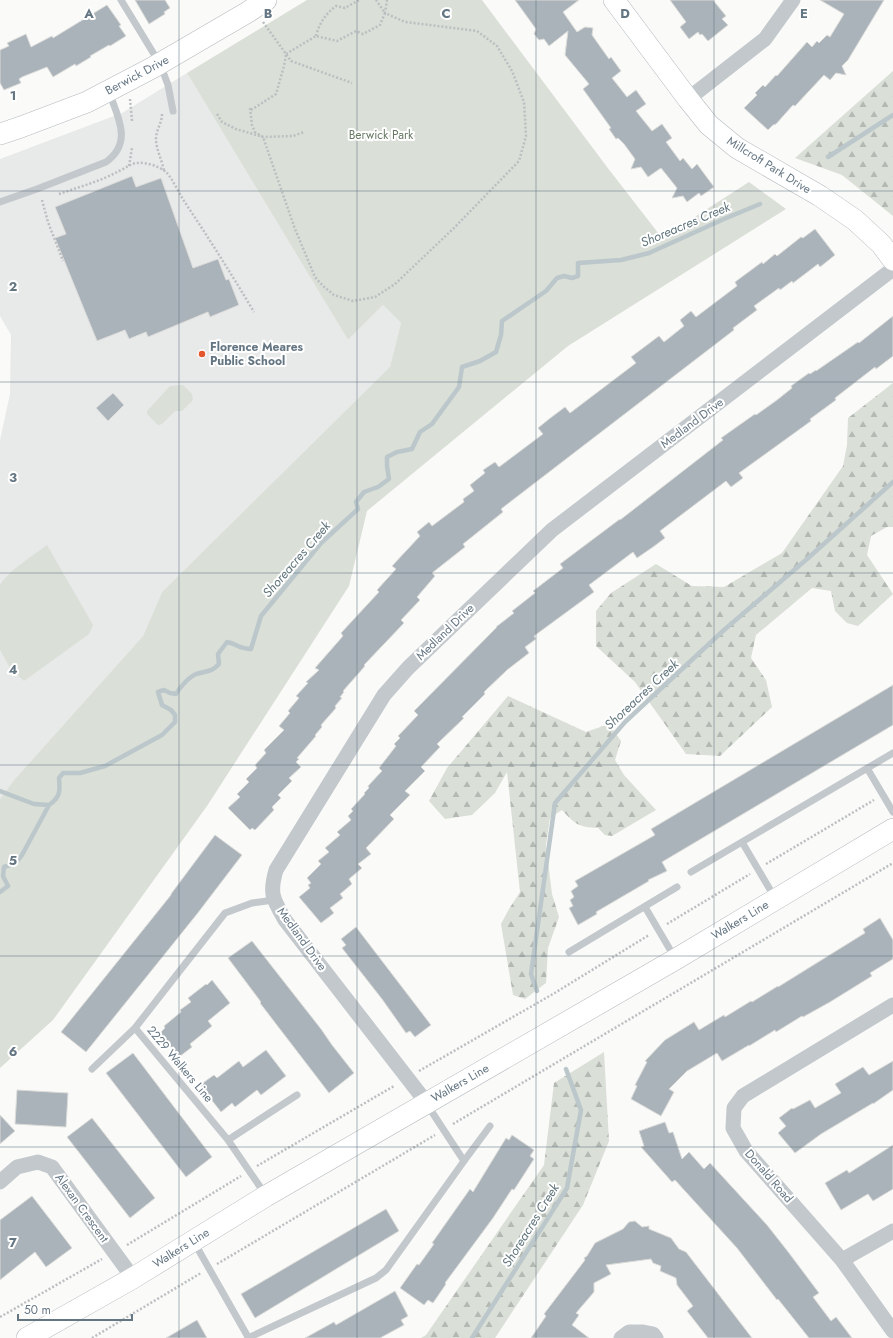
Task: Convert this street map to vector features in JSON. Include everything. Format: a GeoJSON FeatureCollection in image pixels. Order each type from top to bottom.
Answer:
{"type":"FeatureCollection","features":[{"type":"Feature","properties":{"kind":"main road","name":"Millcroft Park Drive"},"geometry":{"type":"LineString","coordinates":[[614,0],[708,125],[737,148],[820,196],[855,220],[881,244],[893,260]]}},
{"type":"Feature","properties":{"kind":"main road","name":"Berwick Drive"},"geometry":{"type":"LineString","coordinates":[[0,134],[21,128],[87,102],[160,64],[260,4]]}},
{"type":"Feature","properties":{"kind":"main road","name":"Walkers Line"},"geometry":{"type":"LineString","coordinates":[[27,1338],[133,1278],[266,1196],[426,1102],[676,959],[893,829]]}},
{"type":"Feature","properties":{"kind":"street"},"geometry":{"type":"LineString","coordinates":[[688,99],[764,39],[793,0]]}},
{"type":"Feature","properties":{"kind":"street","name":"Medland Drive"},"geometry":{"type":"LineString","coordinates":[[426,1102],[285,920],[274,900],[272,884],[276,870],[384,695],[408,668],[552,530],[893,269]]}},
{"type":"Feature","properties":{"kind":"street","name":"Donald Road"},"geometry":{"type":"LineString","coordinates":[[893,1005],[743,1096],[734,1108],[733,1128],[746,1151],[842,1260],[893,1330]]}},
{"type":"Feature","properties":{"kind":"street","name":"Alexan Crescent"},"geometry":{"type":"LineString","coordinates":[[0,1182],[17,1167],[38,1162],[52,1167],[133,1278]]}},
{"type":"Feature","properties":{"kind":"street"},"geometry":{"type":"LineString","coordinates":[[842,1260],[893,1231]]}},
{"type":"Feature","properties":{"kind":"street"},"geometry":{"type":"LineString","coordinates":[[621,1338],[629,1332],[654,1334],[656,1338]]}},
{"type":"Feature","properties":{"kind":"lane"},"geometry":{"type":"LineString","coordinates":[[121,0],[160,64],[168,85],[173,111]]}},
{"type":"Feature","properties":{"kind":"lane"},"geometry":{"type":"LineString","coordinates":[[0,202],[99,165],[114,156],[120,148],[122,138],[119,118],[108,91]]}},
{"type":"Feature","properties":{"kind":"lane"},"geometry":{"type":"LineString","coordinates":[[691,872],[893,753]]}},
{"type":"Feature","properties":{"kind":"lane"},"geometry":{"type":"LineString","coordinates":[[867,768],[893,812]]}},
{"type":"Feature","properties":{"kind":"lane"},"geometry":{"type":"LineString","coordinates":[[742,842],[775,899]]}},
{"type":"Feature","properties":{"kind":"lane"},"geometry":{"type":"LineString","coordinates":[[569,952],[677,887]]}},
{"type":"Feature","properties":{"kind":"lane","name":"2229 Walkers Line"},"geometry":{"type":"LineString","coordinates":[[266,1196],[228,1140],[135,1028],[225,913],[252,903],[274,900]]}},
{"type":"Feature","properties":{"kind":"lane"},"geometry":{"type":"LineString","coordinates":[[645,907],[676,959]]}},
{"type":"Feature","properties":{"kind":"lane"},"geometry":{"type":"LineString","coordinates":[[92,1070],[135,1028]]}},
{"type":"Feature","properties":{"kind":"lane"},"geometry":{"type":"LineString","coordinates":[[228,1140],[297,1095]]}},
{"type":"Feature","properties":{"kind":"lane"},"geometry":{"type":"LineString","coordinates":[[426,1102],[464,1161]]}},
{"type":"Feature","properties":{"kind":"lane"},"geometry":{"type":"LineString","coordinates":[[194,1240],[248,1338],[376,1278],[386,1270],[490,1126]]}},
{"type":"Feature","properties":{"kind":"path"},"geometry":{"type":"LineString","coordinates":[[359,0],[345,8],[336,6],[330,10],[327,16],[320,22],[316,36],[286,54],[276,94],[250,109],[252,125],[255,132],[263,138],[295,229],[315,277],[334,295],[353,301],[375,297],[395,284],[454,228],[519,161],[526,136],[524,102],[512,71],[497,46],[478,31],[405,22],[385,13],[376,0]]}},
{"type":"Feature","properties":{"kind":"path"},"geometry":{"type":"LineString","coordinates":[[316,36],[338,41],[356,31],[364,34],[380,25],[385,13],[387,0]]}},
{"type":"Feature","properties":{"kind":"path"},"geometry":{"type":"LineString","coordinates":[[260,4],[286,54],[292,62],[352,83]]}},
{"type":"Feature","properties":{"kind":"path"},"geometry":{"type":"LineString","coordinates":[[162,111],[161,123],[157,130],[156,139],[164,171]]}},
{"type":"Feature","properties":{"kind":"path"},"geometry":{"type":"LineString","coordinates":[[217,114],[222,122],[236,129],[263,138],[293,136],[304,132]]}},
{"type":"Feature","properties":{"kind":"path"},"geometry":{"type":"LineString","coordinates":[[54,196],[96,181],[139,162],[164,171],[167,173],[226,264],[254,312]]}},
{"type":"Feature","properties":{"kind":"path"},"geometry":{"type":"LineString","coordinates":[[37,202],[48,198]]}},
{"type":"Feature","properties":{"kind":"path"},"geometry":{"type":"LineString","coordinates":[[42,200],[48,222],[63,261]]}},
{"type":"Feature","properties":{"kind":"path"},"geometry":{"type":"LineString","coordinates":[[0,1317],[87,1266],[114,1252],[407,1078],[553,994],[658,929],[883,795]]}},
{"type":"Feature","properties":{"kind":"path"},"geometry":{"type":"LineString","coordinates":[[92,1338],[893,863]]}},
{"type":"Feature","properties":{"kind":"shaded area","name":"Florence Meares Public School"},"geometry":{"type":"Polygon","coordinates":[[[187,73],[348,340],[383,305],[401,323],[390,368],[162,592],[143,636],[14,780],[0,799],[0,440],[10,394],[11,335],[0,316],[0,159],[122,113],[187,73]]]}},
{"type":"Feature","properties":{"kind":"green space","name":"Berwick Park"},"geometry":{"type":"Polygon","coordinates":[[[307,0],[482,0],[662,238],[749,182],[786,209],[568,346],[367,511],[349,586],[207,806],[53,1020],[0,1068],[0,799],[14,780],[143,636],[162,592],[390,367],[401,323],[383,305],[348,340],[187,73],[307,0]]]}},
{"type":"Feature","properties":{"kind":"green space"},"geometry":{"type":"Polygon","coordinates":[[[893,71],[893,216],[842,175],[795,158],[893,71]]]}},
{"type":"Feature","properties":{"kind":"green space"},"geometry":{"type":"Polygon","coordinates":[[[893,383],[893,527],[887,527],[871,536],[867,555],[893,594],[858,626],[847,623],[835,611],[831,591],[812,588],[756,635],[751,658],[766,680],[772,707],[720,756],[686,754],[635,682],[596,646],[596,611],[611,593],[656,564],[692,586],[724,587],[782,553],[843,466],[847,445],[848,418],[893,383]]]}},
{"type":"Feature","properties":{"kind":"green space"},"geometry":{"type":"Polygon","coordinates":[[[183,385],[192,394],[193,400],[182,411],[175,411],[162,424],[158,425],[147,414],[147,411],[170,386],[183,385]]]}},
{"type":"Feature","properties":{"kind":"green space"},"geometry":{"type":"Polygon","coordinates":[[[47,545],[93,625],[89,634],[24,681],[10,668],[0,650],[0,585],[9,574],[47,545]]]}},
{"type":"Feature","properties":{"kind":"green space"},"geometry":{"type":"Polygon","coordinates":[[[508,696],[586,732],[609,724],[621,741],[615,760],[624,775],[656,810],[612,836],[605,835],[598,828],[586,827],[577,824],[562,810],[550,818],[546,845],[552,894],[559,917],[548,948],[546,983],[525,999],[513,995],[501,924],[520,892],[507,772],[495,793],[472,815],[445,819],[429,801],[447,768],[508,696]]]}},
{"type":"Feature","properties":{"kind":"green space"},"geometry":{"type":"Polygon","coordinates":[[[604,1052],[609,1141],[583,1205],[495,1338],[421,1338],[426,1335],[544,1165],[554,1083],[604,1052]]]}},
{"type":"Feature","properties":{"kind":"building"},"geometry":{"type":"Polygon","coordinates":[[[135,0],[165,0],[170,8],[164,12],[165,14],[149,24],[135,0]]]}},
{"type":"Feature","properties":{"kind":"building"},"geometry":{"type":"Polygon","coordinates":[[[515,0],[579,0],[563,12],[577,32],[585,27],[593,28],[592,35],[609,59],[611,57],[621,71],[612,78],[627,97],[636,90],[646,104],[636,111],[652,131],[662,124],[672,138],[666,142],[680,161],[683,158],[692,169],[697,164],[714,187],[701,196],[699,193],[687,202],[683,196],[672,198],[677,188],[661,168],[648,177],[641,167],[631,169],[635,159],[624,144],[618,138],[616,139],[609,129],[611,128],[583,89],[589,84],[565,55],[568,31],[549,46],[544,39],[539,40],[534,34],[536,29],[515,0]]]}},
{"type":"Feature","properties":{"kind":"building"},"geometry":{"type":"Polygon","coordinates":[[[670,0],[713,0],[726,16],[722,19],[728,25],[708,41],[698,32],[689,39],[680,27],[686,22],[670,0]]]}},
{"type":"Feature","properties":{"kind":"building"},"geometry":{"type":"Polygon","coordinates":[[[820,0],[884,0],[848,60],[842,66],[846,75],[836,73],[830,80],[824,75],[795,106],[793,105],[776,124],[768,130],[744,108],[757,95],[755,93],[763,85],[765,87],[776,75],[777,76],[807,42],[812,47],[817,41],[819,43],[827,35],[830,37],[844,14],[820,0]]]}},
{"type":"Feature","properties":{"kind":"building"},"geometry":{"type":"Polygon","coordinates":[[[107,5],[121,25],[119,26],[126,36],[90,56],[91,57],[76,66],[75,64],[53,77],[47,67],[22,77],[19,79],[21,83],[4,90],[0,83],[0,50],[9,46],[7,43],[26,34],[31,47],[52,36],[53,38],[107,5]]]}},
{"type":"Feature","properties":{"kind":"building"},"geometry":{"type":"Polygon","coordinates":[[[132,176],[136,187],[161,178],[193,268],[218,259],[226,280],[229,279],[239,305],[210,317],[208,312],[148,337],[146,332],[129,339],[125,330],[97,341],[55,238],[66,234],[55,207],[132,176]]]}},
{"type":"Feature","properties":{"kind":"building"},"geometry":{"type":"Polygon","coordinates":[[[815,229],[835,255],[820,267],[818,264],[793,283],[792,281],[780,290],[779,288],[754,306],[757,310],[733,328],[734,330],[501,509],[503,512],[463,544],[465,547],[432,573],[435,576],[417,597],[420,600],[401,620],[404,623],[364,665],[365,666],[343,691],[344,692],[340,697],[342,698],[335,706],[336,708],[321,725],[322,727],[315,735],[316,736],[297,758],[299,759],[296,762],[301,767],[289,778],[292,781],[278,795],[281,798],[272,807],[274,810],[255,830],[252,828],[250,830],[228,808],[240,797],[237,794],[249,782],[246,779],[257,768],[255,765],[266,753],[264,750],[284,730],[279,726],[290,713],[288,711],[299,698],[296,696],[308,683],[306,682],[319,670],[315,668],[343,636],[341,633],[379,592],[377,590],[396,569],[392,566],[420,536],[417,532],[429,522],[432,526],[464,502],[463,499],[474,491],[470,485],[485,473],[483,470],[495,462],[499,467],[543,434],[538,428],[549,419],[565,407],[570,413],[636,363],[631,357],[659,336],[664,342],[684,326],[680,320],[691,311],[696,317],[737,286],[735,282],[762,262],[763,264],[775,254],[777,256],[801,237],[803,238],[815,229]]]}},
{"type":"Feature","properties":{"kind":"building"},"geometry":{"type":"Polygon","coordinates":[[[893,316],[893,356],[876,369],[875,367],[835,398],[836,400],[810,419],[811,421],[739,473],[743,478],[731,487],[726,481],[660,531],[665,538],[637,558],[633,552],[589,585],[594,592],[534,636],[536,639],[525,647],[529,653],[507,670],[484,692],[485,694],[462,717],[464,718],[437,744],[440,747],[421,767],[425,771],[405,791],[410,795],[390,815],[394,819],[366,848],[371,854],[358,864],[362,868],[349,879],[352,884],[340,894],[343,898],[330,908],[334,913],[321,923],[299,897],[310,888],[308,885],[311,883],[307,878],[321,864],[318,861],[329,852],[325,848],[340,835],[337,832],[351,820],[348,816],[353,811],[351,809],[365,794],[364,793],[369,788],[368,786],[382,771],[379,768],[396,746],[394,744],[400,738],[398,736],[418,715],[414,711],[496,627],[514,613],[512,611],[535,593],[533,591],[563,568],[560,564],[620,520],[723,440],[721,438],[777,400],[792,388],[791,386],[809,373],[810,374],[816,371],[858,342],[859,343],[893,316]]]}},
{"type":"Feature","properties":{"kind":"building"},"geometry":{"type":"Polygon","coordinates":[[[113,393],[124,405],[108,421],[96,408],[113,393]]]}},
{"type":"Feature","properties":{"kind":"building"},"geometry":{"type":"Polygon","coordinates":[[[893,685],[893,725],[662,862],[667,871],[648,880],[649,881],[596,912],[597,914],[578,925],[569,908],[573,906],[570,900],[574,897],[571,891],[578,886],[575,881],[655,835],[651,829],[893,685]]]}},
{"type":"Feature","properties":{"kind":"building"},"geometry":{"type":"Polygon","coordinates":[[[215,835],[242,855],[197,914],[86,1052],[61,1032],[171,895],[215,835]]]}},
{"type":"Feature","properties":{"kind":"building"},"geometry":{"type":"Polygon","coordinates":[[[880,918],[893,940],[893,959],[870,973],[872,976],[830,1002],[803,1017],[802,1016],[776,1032],[775,1030],[722,1061],[717,1053],[687,1071],[669,1089],[674,1092],[661,1116],[631,1099],[637,1086],[635,1085],[647,1062],[645,1061],[665,1040],[694,1022],[699,1030],[724,1015],[725,1017],[751,1001],[752,1002],[865,933],[863,929],[880,918]]]}},
{"type":"Feature","properties":{"kind":"building"},"geometry":{"type":"Polygon","coordinates":[[[356,927],[431,1025],[415,1037],[410,1031],[406,1033],[382,999],[342,948],[346,945],[341,939],[356,927]]]}},
{"type":"Feature","properties":{"kind":"building"},"geometry":{"type":"Polygon","coordinates":[[[252,941],[354,1073],[329,1093],[260,1003],[261,1002],[228,958],[252,941]]]}},
{"type":"Feature","properties":{"kind":"building"},"geometry":{"type":"Polygon","coordinates":[[[212,980],[230,1003],[208,1021],[212,1026],[190,1044],[192,1047],[179,1057],[160,1033],[165,1028],[164,1026],[181,1012],[180,1010],[191,1002],[188,998],[212,980]]]}},
{"type":"Feature","properties":{"kind":"building"},"geometry":{"type":"Polygon","coordinates":[[[266,1050],[286,1076],[261,1095],[257,1090],[235,1107],[232,1103],[221,1112],[200,1085],[214,1075],[217,1078],[239,1061],[243,1067],[266,1050]]]}},
{"type":"Feature","properties":{"kind":"building"},"geometry":{"type":"Polygon","coordinates":[[[133,1053],[212,1157],[186,1177],[106,1073],[133,1053]]]}},
{"type":"Feature","properties":{"kind":"building"},"geometry":{"type":"Polygon","coordinates":[[[893,1061],[893,1090],[873,1104],[821,1134],[795,1153],[778,1133],[786,1126],[779,1118],[792,1108],[793,1109],[810,1100],[815,1108],[841,1093],[835,1084],[863,1067],[869,1075],[893,1061]]]}},
{"type":"Feature","properties":{"kind":"building"},"geometry":{"type":"Polygon","coordinates":[[[17,1090],[68,1093],[66,1127],[15,1124],[17,1090]]]}},
{"type":"Feature","properties":{"kind":"building"},"geometry":{"type":"Polygon","coordinates":[[[0,1115],[15,1131],[0,1144],[0,1115]]]}},
{"type":"Feature","properties":{"kind":"building"},"geometry":{"type":"Polygon","coordinates":[[[92,1118],[155,1198],[130,1218],[67,1137],[92,1118]]]}},
{"type":"Feature","properties":{"kind":"building"},"geometry":{"type":"Polygon","coordinates":[[[665,1122],[669,1133],[673,1132],[682,1159],[689,1152],[704,1169],[710,1163],[767,1225],[789,1253],[819,1293],[813,1297],[831,1321],[836,1317],[852,1338],[809,1338],[778,1299],[777,1300],[737,1248],[675,1180],[672,1182],[641,1147],[644,1146],[639,1131],[665,1122]]]}},
{"type":"Feature","properties":{"kind":"building"},"geometry":{"type":"Polygon","coordinates":[[[512,1135],[534,1150],[530,1156],[534,1159],[514,1190],[512,1189],[493,1218],[445,1283],[446,1284],[433,1303],[428,1300],[424,1305],[400,1288],[417,1264],[419,1265],[434,1244],[432,1243],[470,1189],[473,1192],[506,1138],[509,1140],[512,1135]]]}},
{"type":"Feature","properties":{"kind":"building"},"geometry":{"type":"Polygon","coordinates":[[[893,1145],[893,1189],[873,1201],[868,1194],[841,1210],[825,1183],[847,1170],[849,1173],[893,1145]]]}},
{"type":"Feature","properties":{"kind":"building"},"geometry":{"type":"Polygon","coordinates":[[[32,1196],[72,1248],[46,1267],[35,1252],[0,1280],[0,1220],[32,1196]]]}},
{"type":"Feature","properties":{"kind":"building"},"geometry":{"type":"Polygon","coordinates":[[[386,1209],[399,1231],[255,1318],[241,1294],[386,1209]]]}},
{"type":"Feature","properties":{"kind":"building"},"geometry":{"type":"Polygon","coordinates":[[[635,1221],[642,1227],[649,1226],[649,1229],[671,1238],[679,1249],[686,1252],[752,1338],[708,1338],[687,1311],[693,1306],[677,1285],[676,1278],[660,1271],[661,1266],[653,1263],[651,1259],[606,1265],[611,1274],[594,1283],[594,1292],[576,1313],[579,1315],[572,1325],[589,1338],[531,1338],[546,1316],[544,1314],[585,1260],[584,1258],[587,1256],[595,1243],[623,1229],[629,1222],[635,1221]]]}},
{"type":"Feature","properties":{"kind":"building"},"geometry":{"type":"Polygon","coordinates":[[[395,1291],[408,1316],[401,1320],[404,1325],[380,1338],[305,1338],[334,1322],[336,1325],[395,1291]]]}},
{"type":"Feature","properties":{"kind":"building"},"geometry":{"type":"Polygon","coordinates":[[[197,1320],[207,1338],[166,1338],[197,1320]]]}},
{"type":"Feature","properties":{"kind":"waterway","name":"Shoreacres Creek"},"geometry":{"type":"LineString","coordinates":[[828,157],[893,115]]}},
{"type":"Feature","properties":{"kind":"waterway","name":"Shoreacres Creek"},"geometry":{"type":"LineString","coordinates":[[0,892],[8,886],[3,876],[4,867],[16,863],[22,855],[49,805],[58,796],[59,778],[63,773],[80,773],[105,766],[162,735],[175,722],[175,715],[171,710],[162,705],[158,692],[164,690],[176,694],[185,682],[193,675],[214,669],[219,664],[218,654],[227,642],[251,649],[261,616],[321,543],[358,509],[356,502],[364,492],[378,487],[389,479],[387,457],[397,452],[412,449],[420,432],[432,424],[459,387],[462,367],[480,361],[496,352],[501,335],[502,321],[546,291],[557,278],[564,276],[572,278],[578,276],[578,263],[621,260],[649,253],[760,204]]}},
{"type":"Feature","properties":{"kind":"waterway","name":"Shoreacres Creek"},"geometry":{"type":"LineString","coordinates":[[537,991],[531,974],[555,803],[625,722],[724,630],[807,559],[893,482]]}},
{"type":"Feature","properties":{"kind":"waterway","name":"Shoreacres Creek"},"geometry":{"type":"LineString","coordinates":[[0,791],[34,804],[49,805]]}},
{"type":"Feature","properties":{"kind":"waterway","name":"Shoreacres Creek"},"geometry":{"type":"LineString","coordinates":[[472,1338],[567,1188],[581,1110],[566,1069]]}},
{"type":"Feature","properties":{"kind":"place","name":"Florence Meares Public School"},"geometry":{"type":"Point","coordinates":[202,354]}}]}
